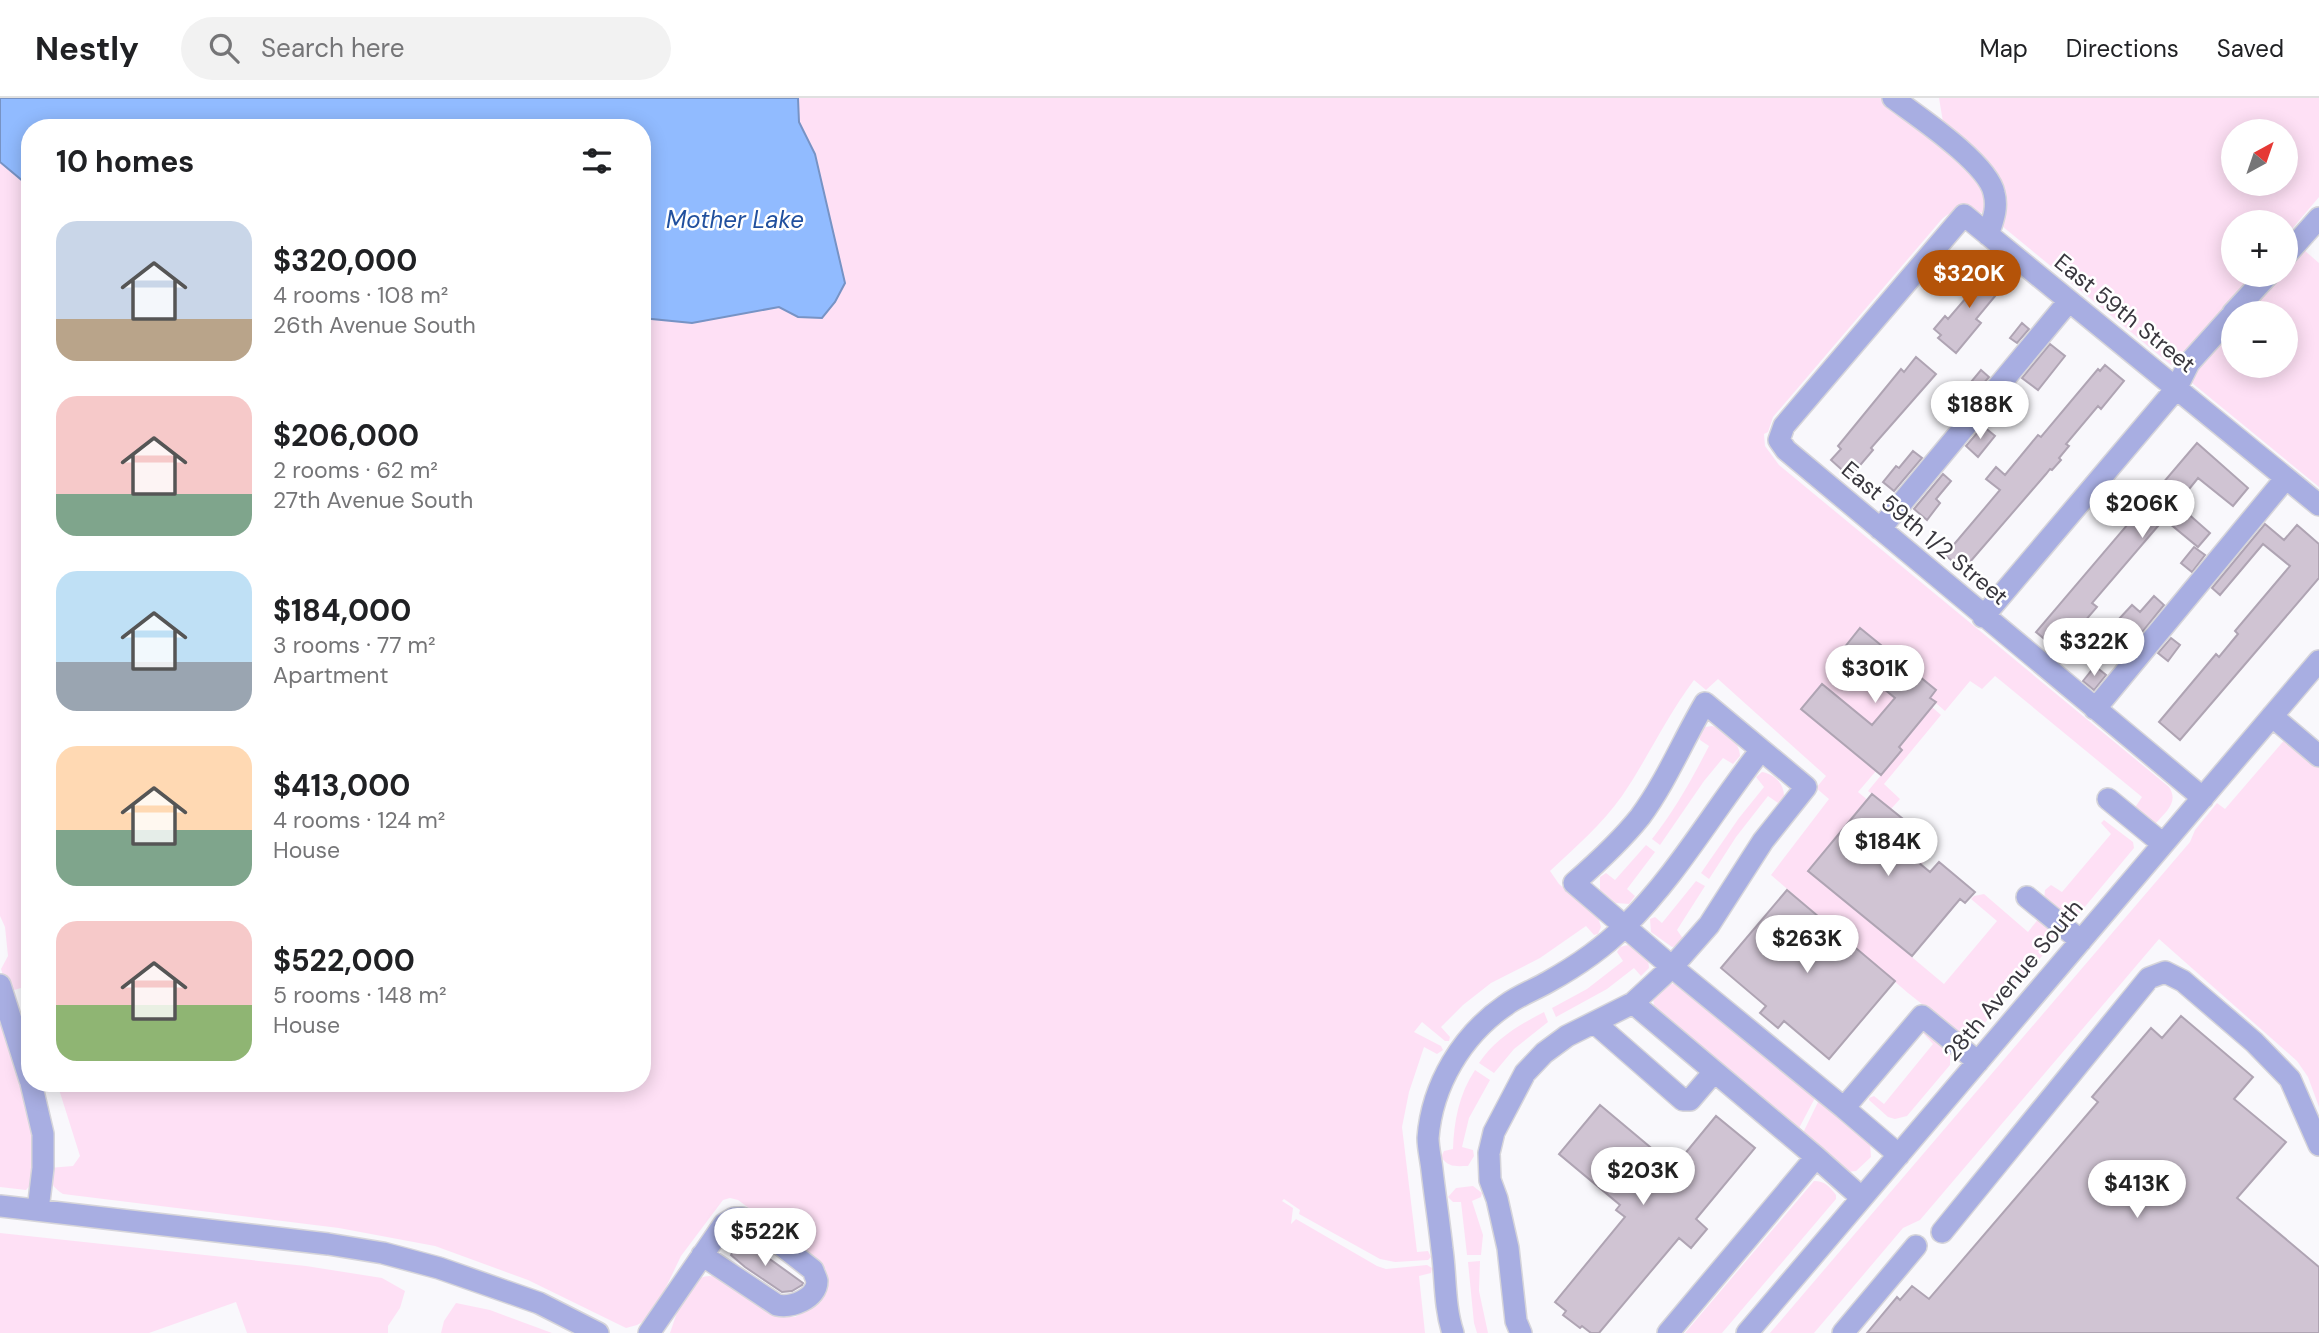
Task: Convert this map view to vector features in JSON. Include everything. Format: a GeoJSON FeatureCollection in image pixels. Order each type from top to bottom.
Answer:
{"type":"FeatureCollection","features":[{"type":"Feature","properties":{"kind":"street"},"geometry":{"type":"LineString","coordinates":[[1893,98],[1951,140],[1979,169],[1994,190],[1996,209],[1988,235]]}},
{"type":"Feature","properties":{"kind":"street","name":"East 59th Street"},"geometry":{"type":"LineString","coordinates":[[1779,440],[1784,426],[1964,215],[2319,505]]}},
{"type":"Feature","properties":{"kind":"street"},"geometry":{"type":"LineString","coordinates":[[2298,242],[2319,218]]}},
{"type":"Feature","properties":{"kind":"street"},"geometry":{"type":"LineString","coordinates":[[2245,301],[2257,287]]}},
{"type":"Feature","properties":{"kind":"street"},"geometry":{"type":"LineString","coordinates":[[1880,529],[2069,301]]}},
{"type":"Feature","properties":{"kind":"street"},"geometry":{"type":"LineString","coordinates":[[1983,617],[2176,389],[2189,363],[2221,327]]}},
{"type":"Feature","properties":{"kind":"street","name":"East 59th 1/2 Street"},"geometry":{"type":"LineString","coordinates":[[1779,440],[1786,450],[1983,617],[2203,798]]}},
{"type":"Feature","properties":{"kind":"street"},"geometry":{"type":"LineString","coordinates":[[2095,709],[2286,478]]}},
{"type":"Feature","properties":{"kind":"street","name":"28th Avenue South"},"geometry":{"type":"LineString","coordinates":[[1747,1333],[2319,661]]}},
{"type":"Feature","properties":{"kind":"street"},"geometry":{"type":"LineString","coordinates":[[1521,1333],[1516,1321],[1508,1248],[1490,1181],[1489,1153],[1494,1132],[1525,1073],[1544,1054],[1567,1036],[1596,1024],[1633,1003],[1672,967],[1709,926],[1763,841],[1806,787],[1705,703],[1658,790],[1640,816],[1611,850],[1574,883],[1672,967],[1899,1155]]}},
{"type":"Feature","properties":{"kind":"street"},"geometry":{"type":"LineString","coordinates":[[2272,716],[2319,756]]}},
{"type":"Feature","properties":{"kind":"street"},"geometry":{"type":"LineString","coordinates":[[1453,1333],[1449,1321],[1428,1140],[1432,1111],[1441,1083],[1458,1053],[1497,1012],[1592,954],[1625,927],[1674,871],[1718,805],[1761,750]]}},
{"type":"Feature","properties":{"kind":"street"},"geometry":{"type":"LineString","coordinates":[[2108,799],[2163,844]]}},
{"type":"Feature","properties":{"kind":"street"},"geometry":{"type":"LineString","coordinates":[[2027,897],[2081,941]]}},
{"type":"Feature","properties":{"kind":"street"},"geometry":{"type":"LineString","coordinates":[[1942,1232],[2149,978],[2165,972],[2183,981],[2254,1042],[2290,1079],[2319,1145]]}},
{"type":"Feature","properties":{"kind":"street"},"geometry":{"type":"LineString","coordinates":[[0,985],[21,1052]]}},
{"type":"Feature","properties":{"kind":"street"},"geometry":{"type":"LineString","coordinates":[[1633,1003],[1862,1198]]}},
{"type":"Feature","properties":{"kind":"street"},"geometry":{"type":"LineString","coordinates":[[1844,1108],[1922,1016],[1978,1062]]}},
{"type":"Feature","properties":{"kind":"street"},"geometry":{"type":"LineString","coordinates":[[1596,1024],[1682,1100],[1690,1100],[1714,1072]]}},
{"type":"Feature","properties":{"kind":"street"},"geometry":{"type":"LineString","coordinates":[[33,1092],[43,1134],[43,1168],[38,1210]]}},
{"type":"Feature","properties":{"kind":"street"},"geometry":{"type":"LineString","coordinates":[[1668,1333],[1816,1157]]}},
{"type":"Feature","properties":{"kind":"street"},"geometry":{"type":"LineString","coordinates":[[0,1206],[328,1244],[383,1253],[439,1268],[527,1298],[598,1333]]}},
{"type":"Feature","properties":{"kind":"street"},"geometry":{"type":"LineString","coordinates":[[649,1333],[702,1255],[724,1224],[734,1217],[754,1224],[813,1270],[817,1282],[814,1290],[802,1302],[786,1307],[777,1306],[702,1255]]}},
{"type":"Feature","properties":{"kind":"street"},"geometry":{"type":"LineString","coordinates":[[1843,1333],[1916,1246]]}},
{"type":"Feature","properties":{"kind":"shaded area"},"geometry":{"type":"Polygon","coordinates":[[[798,98],[1885,98],[1977,174],[1990,215],[1959,210],[1942,219],[1773,417],[1768,432],[1764,434],[1765,446],[1779,465],[2169,787],[2172,802],[2164,815],[2153,823],[2134,809],[2142,797],[1995,676],[1982,689],[1970,681],[1945,711],[1930,698],[1935,690],[1860,629],[1840,653],[1915,714],[1892,742],[1822,684],[1801,709],[1876,771],[1858,792],[1892,820],[1809,871],[1944,984],[1997,921],[1971,899],[1974,896],[1984,894],[2028,932],[2039,918],[2059,935],[2029,972],[2026,970],[1977,1033],[1961,1035],[1771,875],[1829,799],[1816,788],[1826,776],[1718,679],[1706,690],[1694,680],[1622,796],[1597,826],[1550,871],[1559,884],[1598,917],[1601,927],[1598,934],[1594,935],[1586,926],[1540,958],[1491,983],[1441,1027],[1450,1037],[1449,1041],[1445,1041],[1422,1022],[1414,1032],[1441,1046],[1443,1050],[1437,1054],[1424,1047],[1409,1092],[1402,1127],[1417,1252],[1428,1251],[1431,1257],[1428,1260],[1395,1262],[1380,1259],[1299,1214],[1300,1210],[1284,1199],[1282,1201],[1293,1208],[1291,1224],[1296,1219],[1377,1266],[1386,1269],[1427,1265],[1432,1268],[1431,1273],[1419,1276],[1425,1333],[670,1333],[685,1294],[698,1279],[716,1277],[782,1317],[795,1317],[805,1311],[825,1284],[826,1270],[819,1260],[738,1200],[723,1200],[681,1256],[656,1308],[646,1320],[626,1328],[528,1280],[435,1246],[339,1228],[63,1194],[52,1183],[49,1168],[73,1166],[80,1156],[60,1092],[651,1092],[651,319],[692,323],[779,307],[798,317],[845,283],[815,154],[799,122],[798,98]]]}},
{"type":"Feature","properties":{"kind":"shaded area"},"geometry":{"type":"Polygon","coordinates":[[[1939,98],[2319,98],[2319,197],[2298,222],[2298,210],[2221,210],[2221,287],[2243,287],[2231,301],[2221,301],[2221,313],[2180,362],[2171,365],[2002,226],[1943,122],[1939,98]]]}},
{"type":"Feature","properties":{"kind":"shaded area"},"geometry":{"type":"Polygon","coordinates":[[[0,162],[21,180],[21,988],[11,991],[1,969],[8,956],[5,927],[0,916],[0,162]]]}},
{"type":"Feature","properties":{"kind":"shaded area"},"geometry":{"type":"Polygon","coordinates":[[[2304,250],[2319,263],[2319,487],[2186,378],[2221,336],[2221,378],[2298,378],[2298,301],[2252,301],[2266,287],[2298,287],[2298,255],[2304,250]]]}},
{"type":"Feature","properties":{"kind":"shaded area"},"geometry":{"type":"Polygon","coordinates":[[[1932,707],[1941,715],[1884,784],[1900,799],[1891,809],[1868,791],[1902,750],[1899,747],[1932,707]]]}},
{"type":"Feature","properties":{"kind":"shaded area"},"geometry":{"type":"Polygon","coordinates":[[[1712,726],[1731,737],[1740,756],[1733,764],[1723,758],[1660,845],[1652,839],[1683,794],[1709,746],[1700,740],[1699,734],[1705,727],[1712,726]]]}},
{"type":"Feature","properties":{"kind":"shaded area"},"geometry":{"type":"Polygon","coordinates":[[[2287,737],[2319,763],[2319,1107],[2308,1077],[2297,1061],[2159,939],[1920,1220],[1903,1228],[1814,1333],[1770,1333],[2190,842],[2195,830],[2217,803],[2225,809],[2287,737]]]}},
{"type":"Feature","properties":{"kind":"shaded area"},"geometry":{"type":"Polygon","coordinates":[[[1762,772],[1778,780],[1784,796],[1778,803],[1768,796],[1736,837],[1709,879],[1701,873],[1764,787],[1756,777],[1762,772]]]}},
{"type":"Feature","properties":{"kind":"shaded area"},"geometry":{"type":"Polygon","coordinates":[[[2104,820],[2133,842],[2134,848],[2073,921],[2069,922],[2044,900],[2045,890],[2051,885],[2062,892],[2111,834],[2101,823],[2104,820]]]}},
{"type":"Feature","properties":{"kind":"shaded area"},"geometry":{"type":"Polygon","coordinates":[[[1898,825],[1932,853],[1921,865],[1901,848],[1893,831],[1898,825]]]}},
{"type":"Feature","properties":{"kind":"shaded area"},"geometry":{"type":"Polygon","coordinates":[[[1646,845],[1655,852],[1627,889],[1635,896],[1629,904],[1616,903],[1600,890],[1600,877],[1606,873],[1615,880],[1646,845]]]}},
{"type":"Feature","properties":{"kind":"shaded area"},"geometry":{"type":"Polygon","coordinates":[[[1696,881],[1705,886],[1677,930],[1684,940],[1678,946],[1672,947],[1651,932],[1650,919],[1655,917],[1662,923],[1696,881]]]}},
{"type":"Feature","properties":{"kind":"shaded area"},"geometry":{"type":"Polygon","coordinates":[[[1628,945],[1648,959],[1649,968],[1641,976],[1634,968],[1607,989],[1556,1017],[1552,1008],[1587,989],[1623,961],[1617,952],[1620,947],[1628,945]]]}},
{"type":"Feature","properties":{"kind":"shaded area"},"geometry":{"type":"Polygon","coordinates":[[[1676,983],[1816,1096],[1797,1132],[1655,1011],[1653,999],[1665,986],[1676,983]]]}},
{"type":"Feature","properties":{"kind":"shaded area"},"geometry":{"type":"Polygon","coordinates":[[[0,1006],[21,1071],[21,1092],[28,1092],[32,1105],[35,1180],[26,1190],[0,1187],[0,1006]]]}},
{"type":"Feature","properties":{"kind":"shaded area"},"geometry":{"type":"Polygon","coordinates":[[[1544,1012],[1548,1022],[1514,1049],[1494,1073],[1479,1063],[1500,1040],[1544,1012]]]}},
{"type":"Feature","properties":{"kind":"shaded area"},"geometry":{"type":"Polygon","coordinates":[[[1927,1030],[1950,1051],[1950,1065],[1907,1116],[1895,1119],[1888,1117],[1869,1098],[1874,1096],[1884,1104],[1933,1044],[1923,1033],[1927,1030]]]}},
{"type":"Feature","properties":{"kind":"shaded area"},"geometry":{"type":"Polygon","coordinates":[[[1475,1070],[1490,1080],[1469,1118],[1462,1147],[1473,1150],[1474,1156],[1468,1166],[1453,1166],[1441,1157],[1444,1151],[1453,1149],[1458,1108],[1475,1070]]]}},
{"type":"Feature","properties":{"kind":"shaded area"},"geometry":{"type":"Polygon","coordinates":[[[1819,1100],[1870,1143],[1871,1157],[1856,1171],[1848,1172],[1802,1135],[1819,1100]]]}},
{"type":"Feature","properties":{"kind":"shaded area"},"geometry":{"type":"Polygon","coordinates":[[[1814,1181],[1827,1185],[1836,1195],[1836,1199],[1722,1333],[1685,1333],[1814,1181]]]}},
{"type":"Feature","properties":{"kind":"shaded area"},"geometry":{"type":"Polygon","coordinates":[[[1473,1186],[1482,1193],[1481,1197],[1472,1201],[1483,1235],[1481,1255],[1467,1255],[1461,1202],[1453,1202],[1448,1197],[1456,1188],[1473,1186]]]}},
{"type":"Feature","properties":{"kind":"shaded area"},"geometry":{"type":"Polygon","coordinates":[[[0,1233],[306,1266],[382,1278],[405,1291],[400,1308],[388,1326],[388,1333],[247,1333],[236,1302],[149,1333],[0,1333],[0,1233]]]}},
{"type":"Feature","properties":{"kind":"shaded area"},"geometry":{"type":"Polygon","coordinates":[[[1480,1261],[1479,1291],[1488,1333],[1477,1333],[1474,1323],[1468,1262],[1480,1261]]]}},
{"type":"Feature","properties":{"kind":"shaded area"},"geometry":{"type":"Polygon","coordinates":[[[456,1303],[490,1310],[552,1333],[441,1333],[444,1321],[456,1303]]]}},
{"type":"Feature","properties":{"kind":"water","name":"Mother Lake"},"geometry":{"type":"Polygon","coordinates":[[[0,98],[798,98],[799,122],[815,154],[845,283],[822,318],[798,317],[779,307],[692,323],[651,319],[651,119],[21,119],[21,180],[0,162],[0,98]]]}},
{"type":"Feature","properties":{"kind":"building"},"geometry":{"type":"Polygon","coordinates":[[[1984,266],[2005,284],[1976,319],[1981,323],[1956,353],[1938,338],[1941,335],[1934,329],[1945,316],[1948,319],[1966,298],[1962,294],[1984,266]]]}},
{"type":"Feature","properties":{"kind":"building"},"geometry":{"type":"Polygon","coordinates":[[[2022,323],[2029,329],[2017,343],[2010,338],[2022,323]]]}},
{"type":"Feature","properties":{"kind":"building"},"geometry":{"type":"Polygon","coordinates":[[[2050,344],[2065,356],[2038,390],[2022,378],[2050,344]]]}},
{"type":"Feature","properties":{"kind":"building"},"geometry":{"type":"Polygon","coordinates":[[[1916,357],[1936,374],[1871,448],[1873,450],[1850,477],[1831,460],[1841,449],[1838,446],[1901,369],[1904,372],[1916,357]]]}},
{"type":"Feature","properties":{"kind":"building"},"geometry":{"type":"Polygon","coordinates":[[[2105,365],[2124,381],[2101,409],[2098,406],[2066,444],[2069,446],[2059,458],[2061,460],[2050,469],[1963,570],[1945,555],[2000,490],[1986,479],[1996,467],[2005,475],[2098,369],[2100,371],[2105,365]]]}},
{"type":"Feature","properties":{"kind":"building"},"geometry":{"type":"Polygon","coordinates":[[[1981,370],[1989,377],[1961,410],[1956,406],[1965,397],[1961,394],[1981,370]]]}},
{"type":"Feature","properties":{"kind":"building"},"geometry":{"type":"Polygon","coordinates":[[[1983,426],[1995,436],[1978,457],[1966,446],[1983,426]]]}},
{"type":"Feature","properties":{"kind":"building"},"geometry":{"type":"Polygon","coordinates":[[[2197,443],[2248,488],[2233,506],[2198,478],[2177,504],[2210,533],[2198,547],[2164,519],[2092,603],[2097,607],[2072,636],[2076,639],[2063,654],[2036,632],[2197,443]]]}},
{"type":"Feature","properties":{"kind":"building"},"geometry":{"type":"Polygon","coordinates":[[[1913,451],[1922,458],[1894,491],[1883,482],[1913,451]]]}},
{"type":"Feature","properties":{"kind":"building"},"geometry":{"type":"Polygon","coordinates":[[[1943,474],[1951,481],[1936,499],[1940,503],[1927,520],[1914,509],[1943,474]]]}},
{"type":"Feature","properties":{"kind":"building"},"geometry":{"type":"Polygon","coordinates":[[[2265,524],[2284,540],[2297,525],[2319,544],[2319,578],[2180,740],[2159,722],[2216,654],[2219,657],[2238,634],[2235,631],[2290,566],[2263,544],[2220,595],[2212,588],[2265,524]]]}},
{"type":"Feature","properties":{"kind":"building"},"geometry":{"type":"Polygon","coordinates":[[[2194,547],[2205,555],[2192,572],[2181,563],[2194,547]]]}},
{"type":"Feature","properties":{"kind":"building"},"geometry":{"type":"Polygon","coordinates":[[[2154,596],[2164,605],[2139,636],[2119,619],[2132,605],[2140,612],[2154,596]]]}},
{"type":"Feature","properties":{"kind":"building"},"geometry":{"type":"Polygon","coordinates":[[[1860,628],[1936,690],[1930,698],[1936,702],[1899,747],[1902,750],[1881,775],[1801,709],[1822,684],[1872,725],[1895,698],[1840,653],[1860,628]]]}},
{"type":"Feature","properties":{"kind":"building"},"geometry":{"type":"Polygon","coordinates":[[[2171,638],[2180,645],[2168,661],[2158,653],[2171,638]]]}},
{"type":"Feature","properties":{"kind":"building"},"geometry":{"type":"Polygon","coordinates":[[[2095,666],[2106,675],[2094,690],[2083,681],[2095,666]]]}},
{"type":"Feature","properties":{"kind":"building"},"geometry":{"type":"Polygon","coordinates":[[[1872,794],[1903,819],[1893,831],[1906,842],[1901,848],[1930,872],[1939,862],[1975,892],[1965,903],[1960,899],[1912,956],[1808,871],[1872,794]]]}},
{"type":"Feature","properties":{"kind":"building"},"geometry":{"type":"Polygon","coordinates":[[[1787,890],[1895,981],[1829,1059],[1784,1021],[1778,1028],[1760,1013],[1766,1006],[1721,968],[1787,890]]]}},
{"type":"Feature","properties":{"kind":"building"},"geometry":{"type":"Polygon","coordinates":[[[2181,1016],[2253,1077],[2234,1099],[2286,1142],[2237,1198],[2319,1267],[2319,1333],[1867,1333],[1897,1297],[1900,1300],[1912,1286],[1929,1299],[2098,1102],[2092,1097],[2151,1028],[2162,1038],[2181,1016]]]}},
{"type":"Feature","properties":{"kind":"building"},"geometry":{"type":"Polygon","coordinates":[[[1600,1105],[1674,1167],[1716,1116],[1755,1148],[1696,1219],[1707,1229],[1691,1248],[1679,1238],[1599,1333],[1591,1333],[1563,1315],[1566,1311],[1555,1302],[1625,1217],[1616,1210],[1620,1205],[1559,1154],[1600,1105]]]}},
{"type":"Feature","properties":{"kind":"building"},"geometry":{"type":"Polygon","coordinates":[[[742,1239],[803,1283],[802,1285],[792,1291],[782,1292],[745,1267],[731,1255],[742,1239]]]}}]}
